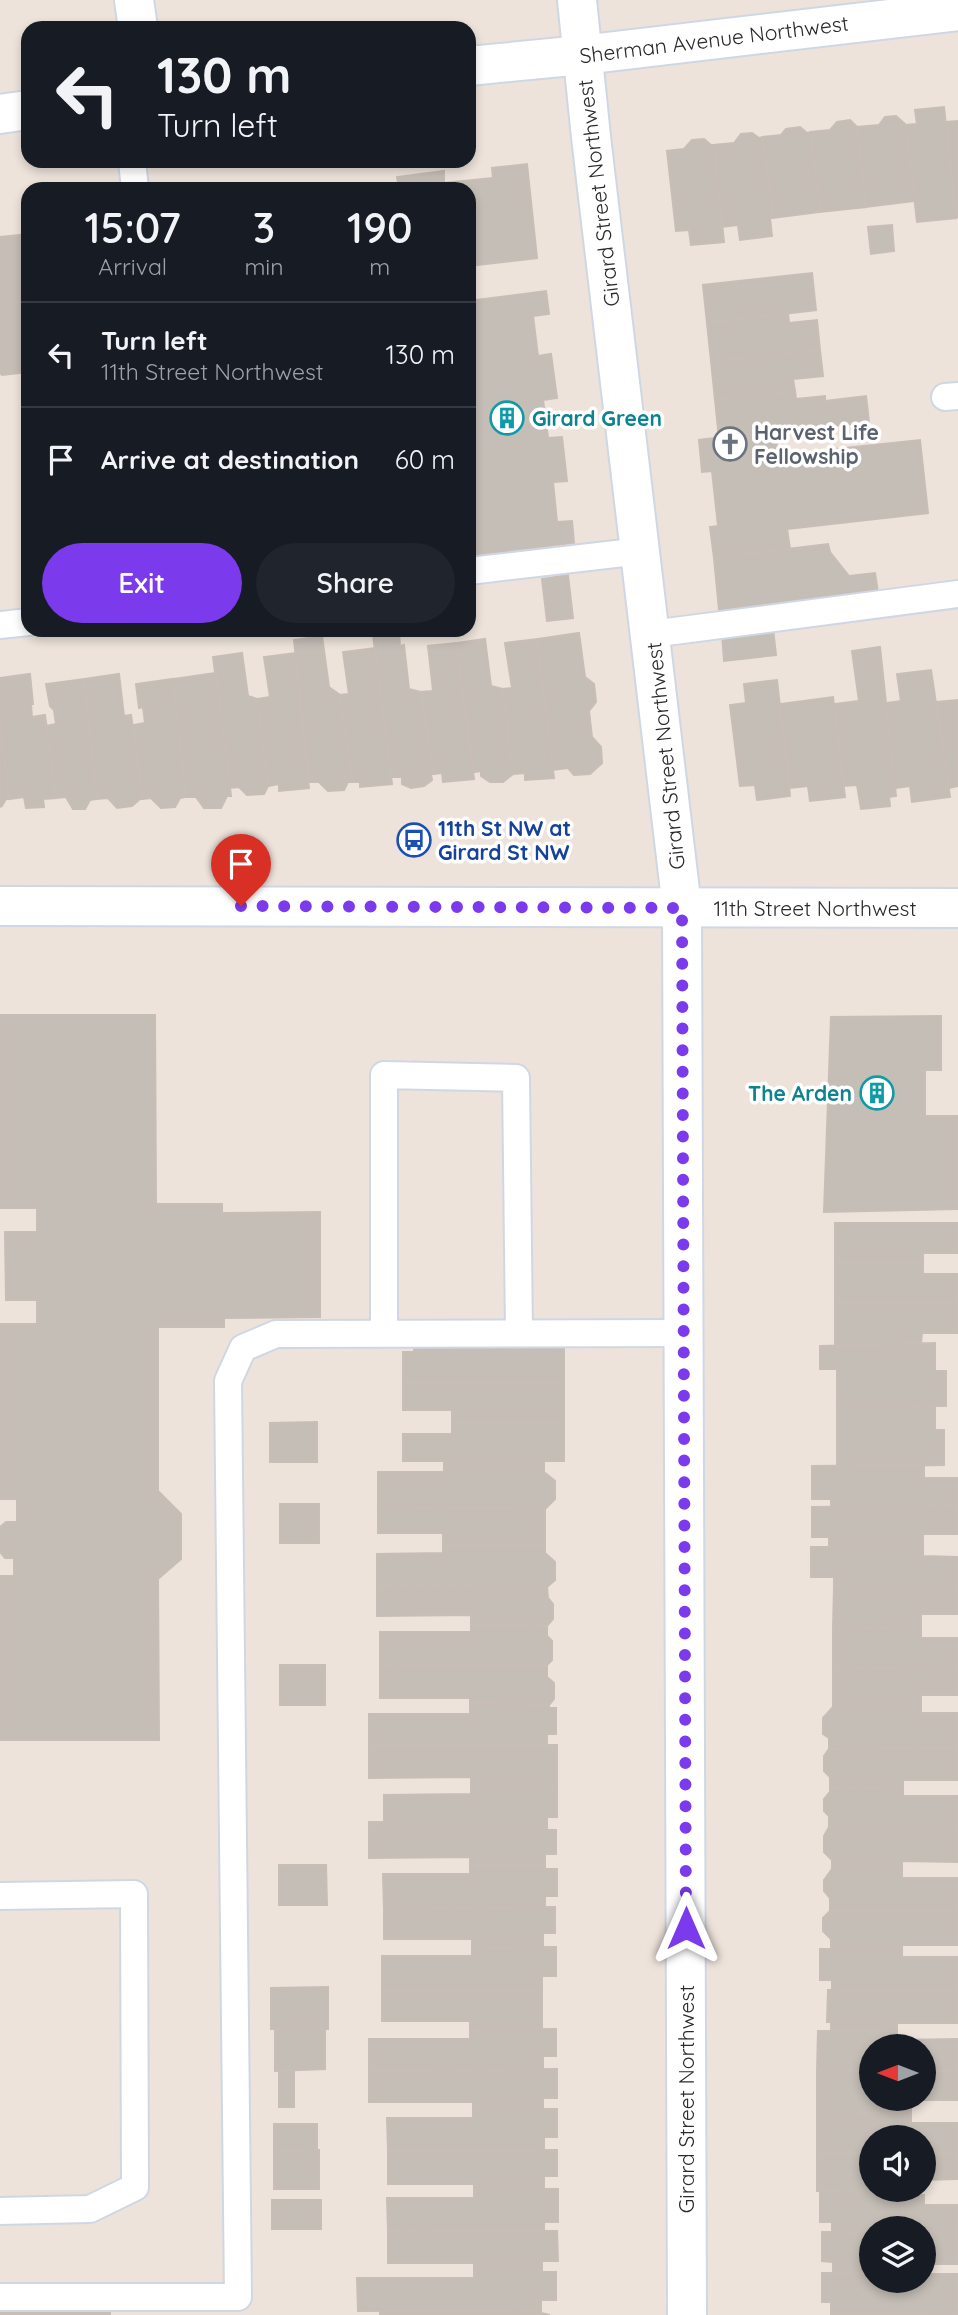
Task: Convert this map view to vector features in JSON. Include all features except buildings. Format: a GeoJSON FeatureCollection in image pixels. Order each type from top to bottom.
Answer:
{"type":"FeatureCollection","features":[{"type":"Feature","properties":{"kind":"street"},"geometry":{"type":"LineString","coordinates":[[134,0],[137,21]]}},
{"type":"Feature","properties":{"kind":"street","name":"Girard Street Northwest"},"geometry":{"type":"LineString","coordinates":[[577,0],[682,908],[687,2315]]}},
{"type":"Feature","properties":{"kind":"street","name":"Sherman Avenue Northwest"},"geometry":{"type":"LineString","coordinates":[[476,64],[582,55],[958,11]]}},
{"type":"Feature","properties":{"kind":"street"},"geometry":{"type":"LineString","coordinates":[[0,114],[21,111]]}},
{"type":"Feature","properties":{"kind":"street","name":"11th Street Northwest"},"geometry":{"type":"LineString","coordinates":[[0,906],[958,908]]}},
{"type":"Feature","properties":{"kind":"lane"},"geometry":{"type":"LineString","coordinates":[[476,570],[641,551]]}},
{"type":"Feature","properties":{"kind":"lane"},"geometry":{"type":"LineString","coordinates":[[651,634],[958,594]]}},
{"type":"Feature","properties":{"kind":"lane"},"geometry":{"type":"LineString","coordinates":[[0,625],[21,623]]}},
{"type":"Feature","properties":{"kind":"lane"},"geometry":{"type":"LineString","coordinates":[[384,1333],[384,1075],[516,1078],[519,1333]]}},
{"type":"Feature","properties":{"kind":"lane"},"geometry":{"type":"LineString","coordinates":[[0,2297],[238,2297],[228,1381],[243,1348],[276,1334],[684,1333]]}},
{"type":"Feature","properties":{"kind":"lane"},"geometry":{"type":"LineString","coordinates":[[0,1896],[134,1894],[135,2131],[135,2187],[90,2209],[0,2211]]}},
{"type":"Feature","properties":{"kind":"place","name":"Girard Green"},"geometry":{"type":"Point","coordinates":[507,418]}},
{"type":"Feature","properties":{"kind":"place","name":"Harvest Life Fellowship"},"geometry":{"type":"Point","coordinates":[730,444]}},
{"type":"Feature","properties":{"kind":"place","name":"11th St NW at Girard St NW"},"geometry":{"type":"Point","coordinates":[414,840]}},
{"type":"Feature","properties":{"kind":"place","name":"The Arden"},"geometry":{"type":"Point","coordinates":[877,1093]}},
{"type":"Feature","properties":{"kind":"route"},"geometry":{"type":"LineString","coordinates":[[241,906],[682,908],[686,1928]]}}]}
